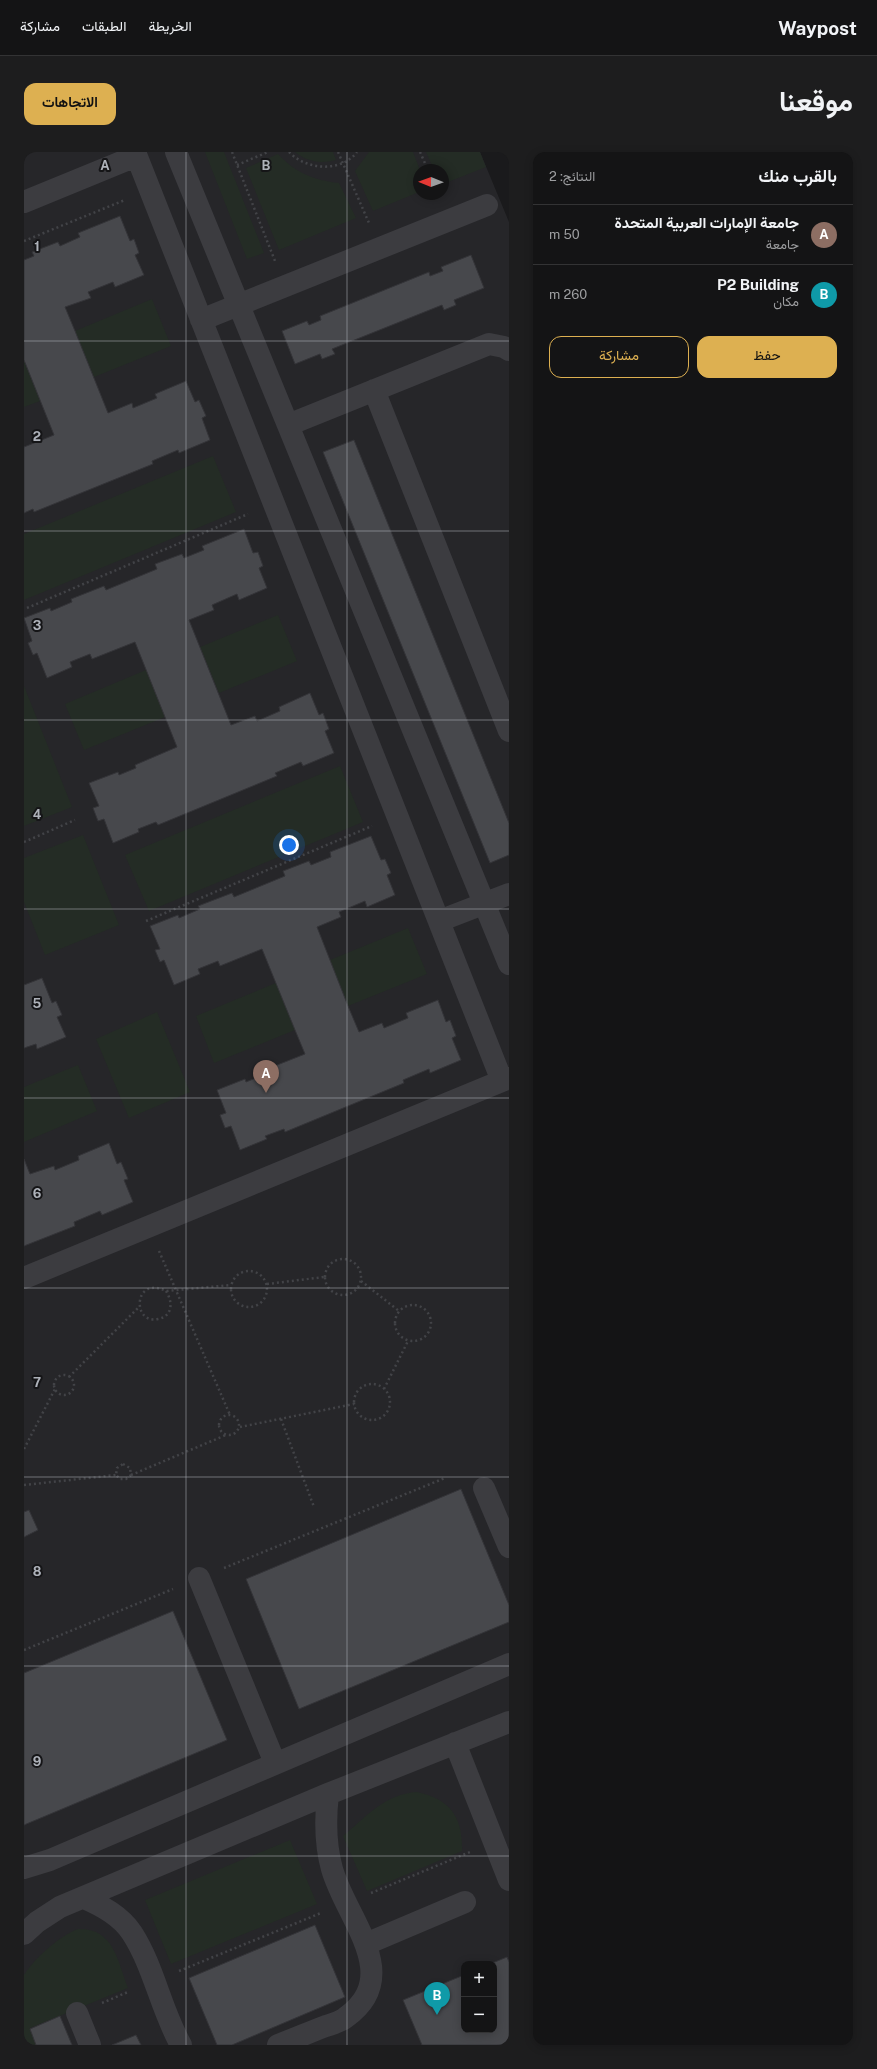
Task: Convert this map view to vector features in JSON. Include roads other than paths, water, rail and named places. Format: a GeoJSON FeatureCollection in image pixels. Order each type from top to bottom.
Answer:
{"type":"FeatureCollection","features":[{"type":"Feature","properties":{"kind":"lane"},"geometry":{"type":"LineString","coordinates":[[176,152],[509,964]]}},
{"type":"Feature","properties":{"kind":"lane"},"geometry":{"type":"LineString","coordinates":[[24,202],[135,154],[439,921],[505,1079],[24,1278]]}},
{"type":"Feature","properties":{"kind":"lane"},"geometry":{"type":"LineString","coordinates":[[201,320],[487,205]]}},
{"type":"Feature","properties":{"kind":"lane"},"geometry":{"type":"LineString","coordinates":[[288,425],[489,344],[504,347],[509,350]]}},
{"type":"Feature","properties":{"kind":"lane"},"geometry":{"type":"LineString","coordinates":[[374,390],[509,731]]}},
{"type":"Feature","properties":{"kind":"lane"},"geometry":{"type":"LineString","coordinates":[[439,921],[509,894]]}},
{"type":"Feature","properties":{"kind":"lane"},"geometry":{"type":"LineString","coordinates":[[484,1488],[509,1547]]}},
{"type":"Feature","properties":{"kind":"lane"},"geometry":{"type":"LineString","coordinates":[[199,1578],[275,1763]]}},
{"type":"Feature","properties":{"kind":"lane"},"geometry":{"type":"LineString","coordinates":[[24,1868],[50,1860],[509,1664]]}},
{"type":"Feature","properties":{"kind":"lane"},"geometry":{"type":"LineString","coordinates":[[24,1934],[37,1922],[60,1908],[328,1794],[509,1722]]}},
{"type":"Feature","properties":{"kind":"lane"},"geometry":{"type":"LineString","coordinates":[[455,1744],[509,1880]]}},
{"type":"Feature","properties":{"kind":"lane"},"geometry":{"type":"LineString","coordinates":[[278,2045],[344,2019],[360,2006],[370,1988],[373,1967],[366,1944],[341,1893],[332,1870],[327,1844],[326,1819],[328,1794]]}},
{"type":"Feature","properties":{"kind":"lane"},"geometry":{"type":"LineString","coordinates":[[84,1898],[102,1906],[118,1918],[132,1933],[173,2031],[181,2045]]}},
{"type":"Feature","properties":{"kind":"lane"},"geometry":{"type":"LineString","coordinates":[[366,1944],[465,1902]]}},
{"type":"Feature","properties":{"kind":"lane"},"geometry":{"type":"LineString","coordinates":[[77,2013],[90,2045]]}},
{"type":"Feature","properties":{"kind":"place","name":"جامعة الإمارات العربية المتحدة"},"geometry":{"type":"Point","coordinates":[266,1093]}},
{"type":"Feature","properties":{"kind":"place","name":"P2 Building"},"geometry":{"type":"Point","coordinates":[437,2015]}}]}
